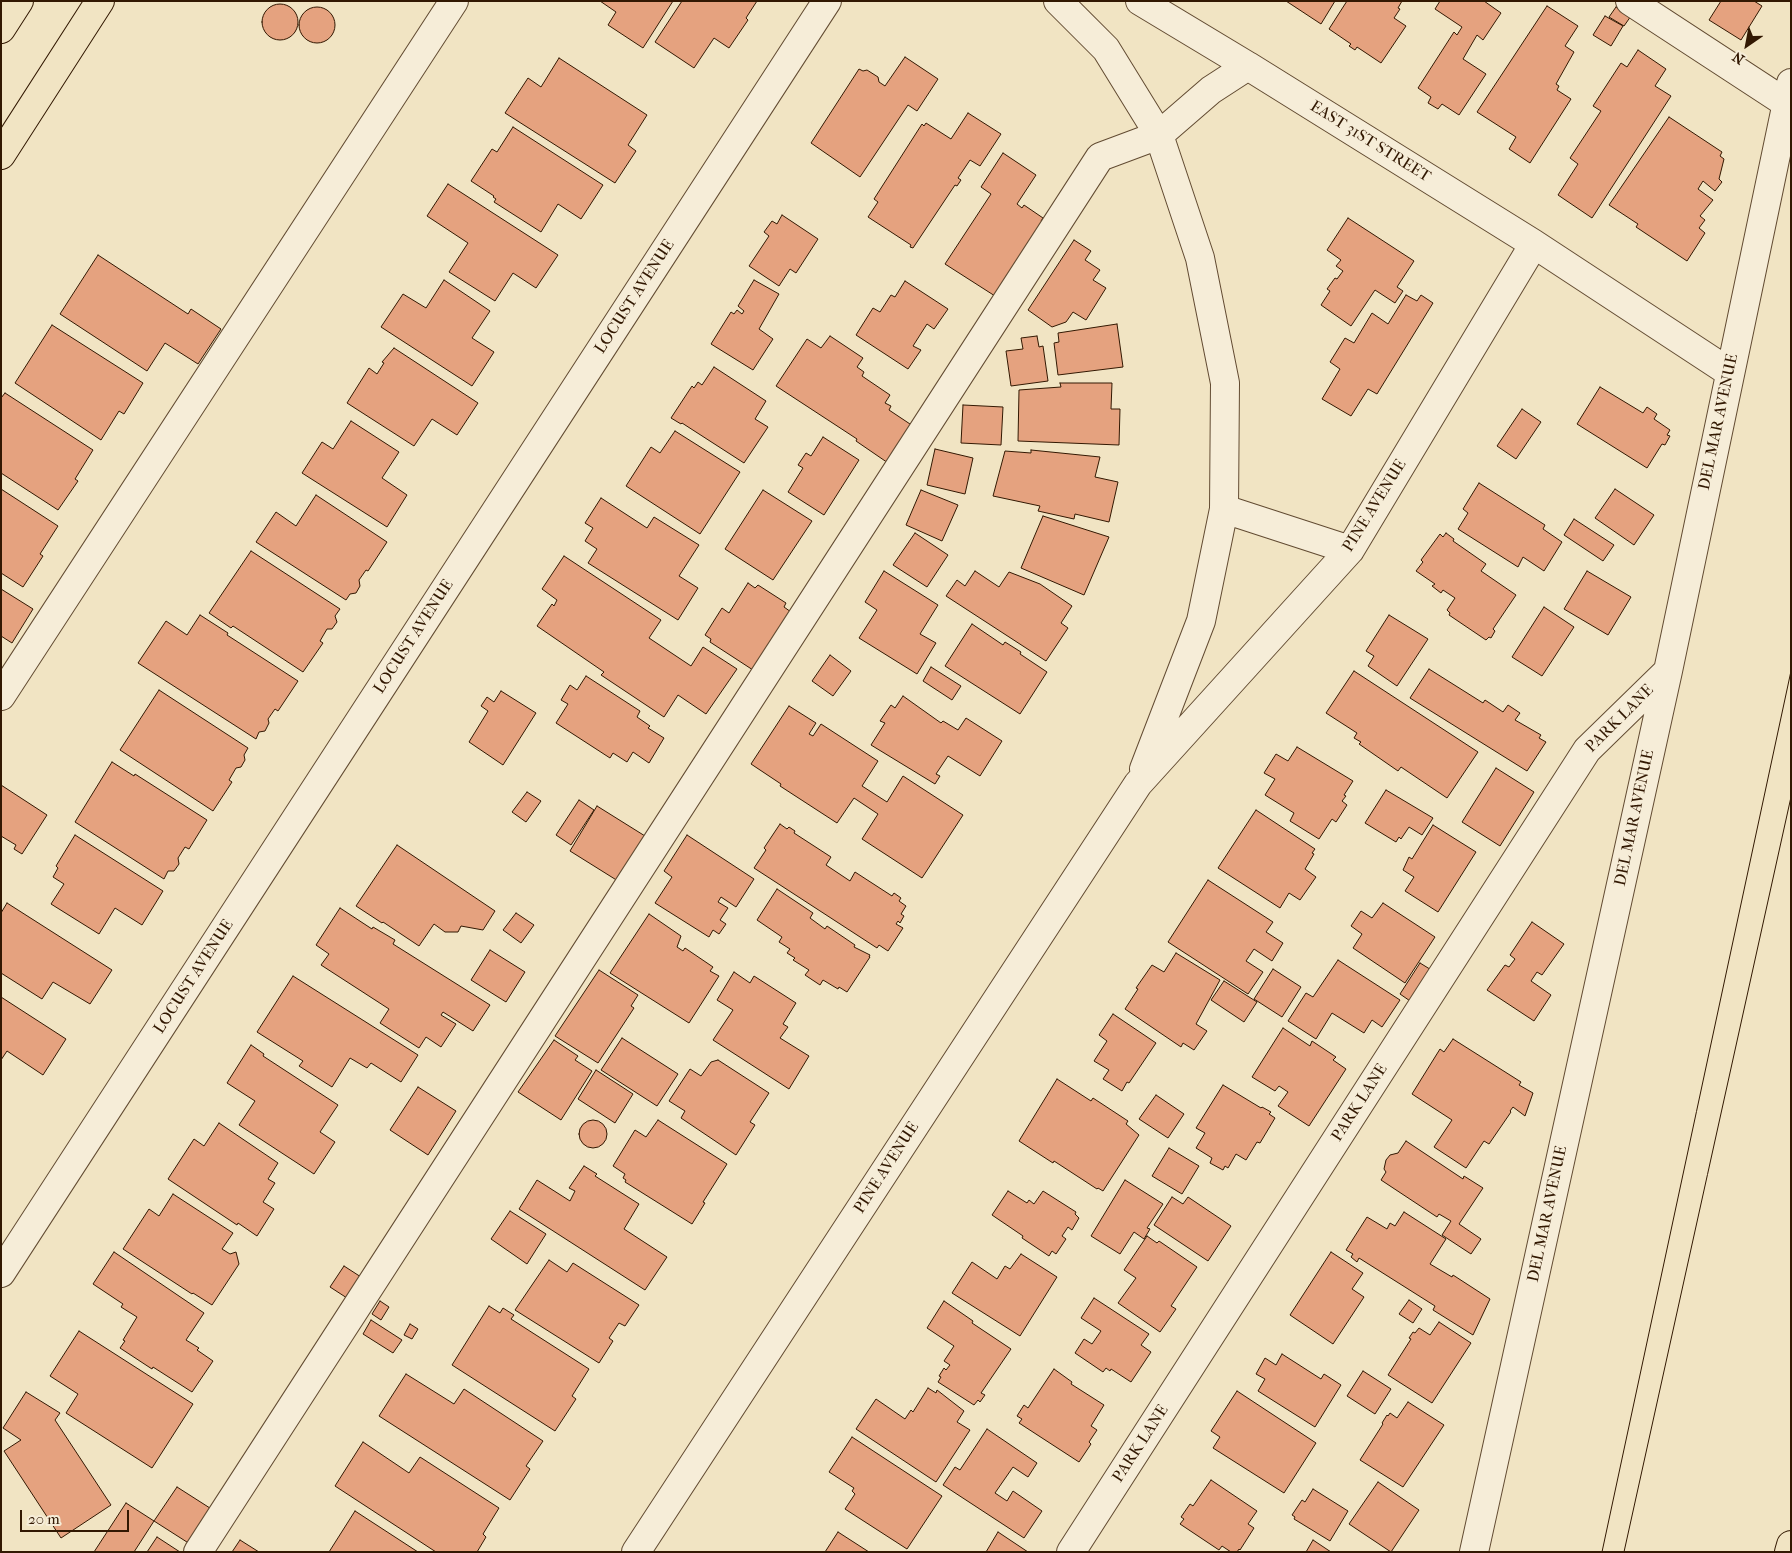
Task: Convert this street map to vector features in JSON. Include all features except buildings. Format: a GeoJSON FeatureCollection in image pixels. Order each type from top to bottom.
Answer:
{"type":"FeatureCollection","features":[{"type":"Feature","properties":{"kind":"main road"},"geometry":{"type":"LineString","coordinates":[[1,29],[19,1]]}},
{"type":"Feature","properties":{"kind":"main road"},"geometry":{"type":"LineString","coordinates":[[1,155],[100,1]]}},
{"type":"Feature","properties":{"kind":"main road"},"geometry":{"type":"LineString","coordinates":[[1789,1552],[1791,1545]]}},
{"type":"Feature","properties":{"kind":"street"},"geometry":{"type":"LineString","coordinates":[[1,696],[454,1]]}},
{"type":"Feature","properties":{"kind":"street","name":"LOCUST AVENUE"},"geometry":{"type":"LineString","coordinates":[[1,1273],[827,1]]}},
{"type":"Feature","properties":{"kind":"street"},"geometry":{"type":"LineString","coordinates":[[1058,1],[1106,49],[1159,135]]}},
{"type":"Feature","properties":{"kind":"street","name":"EAST 31ST STREET"},"geometry":{"type":"LineString","coordinates":[[1140,1],[1534,244],[1729,372]]}},
{"type":"Feature","properties":{"kind":"street"},"geometry":{"type":"LineString","coordinates":[[1630,1],[1789,93]]}},
{"type":"Feature","properties":{"kind":"street"},"geometry":{"type":"LineString","coordinates":[[198,1552],[1100,157],[1159,135],[1211,90],[1248,66]]}},
{"type":"Feature","properties":{"kind":"street","name":"DEL MAR AVENUE"},"geometry":{"type":"LineString","coordinates":[[1474,1552],[1668,671],[1729,372],[1789,93]]}},
{"type":"Feature","properties":{"kind":"street","name":"PINE AVENUE"},"geometry":{"type":"LineString","coordinates":[[1138,784],[1201,621],[1224,509],[1225,383],[1200,258],[1159,135]]}},
{"type":"Feature","properties":{"kind":"street","name":"PINE AVENUE"},"geometry":{"type":"LineString","coordinates":[[636,1552],[1138,784],[1350,550],[1534,244]]}},
{"type":"Feature","properties":{"kind":"street"},"geometry":{"type":"LineString","coordinates":[[1224,509],[1350,550]]}},
{"type":"Feature","properties":{"kind":"street","name":"PARK LANE"},"geometry":{"type":"LineString","coordinates":[[1071,1552],[1587,750],[1668,671]]}},
{"type":"Feature","properties":{"kind":"tram line"},"geometry":{"type":"LineString","coordinates":[[1602,1552],[1791,671]]}},
{"type":"Feature","properties":{"kind":"tram line"},"geometry":{"type":"LineString","coordinates":[[1624,1552],[1791,797]]}}]}
